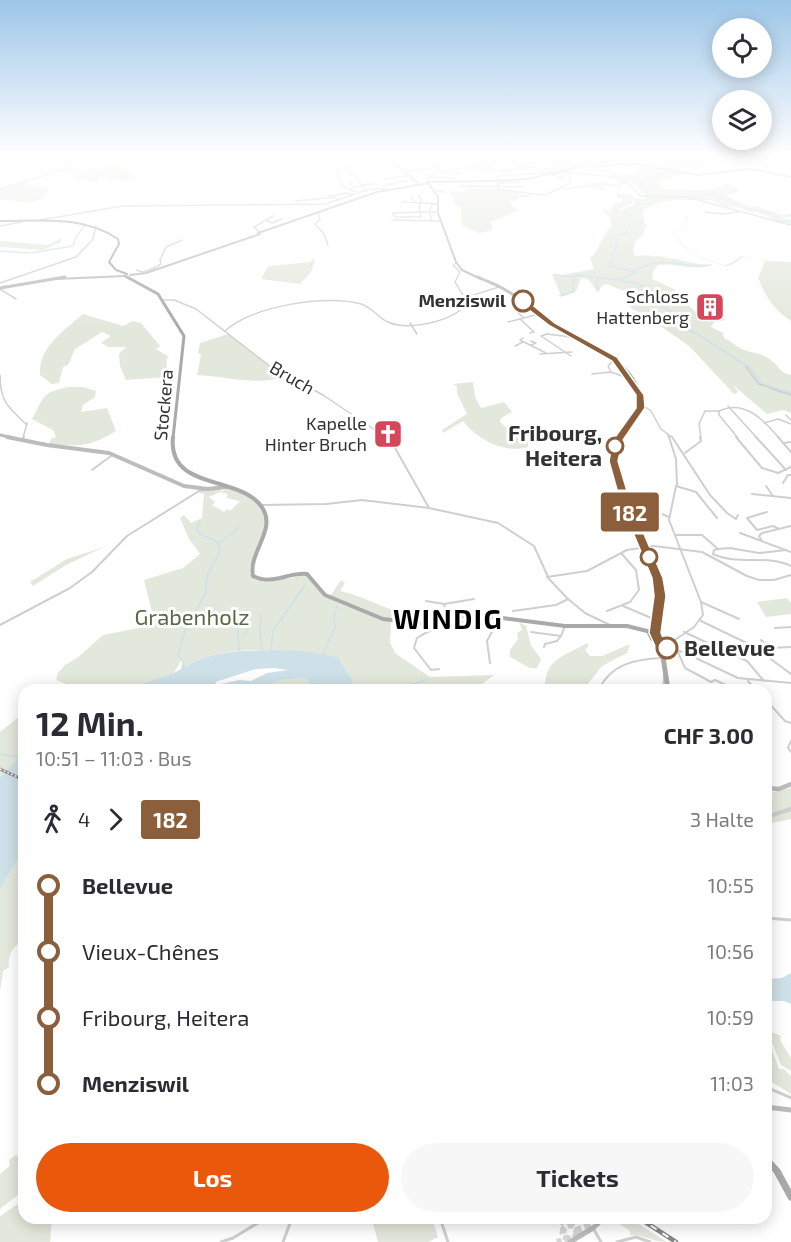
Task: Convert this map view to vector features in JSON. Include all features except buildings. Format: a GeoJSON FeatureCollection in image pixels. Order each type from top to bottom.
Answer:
{"type":"FeatureCollection","features":[{"type":"Feature","properties":{"kind":"main road"},"geometry":{"type":"LineString","coordinates":[[0,288],[67,277],[129,277],[319,212]]}},
{"type":"Feature","properties":{"kind":"main road"},"geometry":{"type":"LineString","coordinates":[[438,212],[456,263],[466,273],[500,286],[568,334],[610,356],[630,379],[641,401],[638,413],[618,440],[614,458],[620,485],[660,587],[653,635]]}},
{"type":"Feature","properties":{"kind":"main road"},"geometry":{"type":"LineString","coordinates":[[0,221],[96,226],[118,239],[119,244],[109,262],[114,268],[157,292],[162,300]]}},
{"type":"Feature","properties":{"kind":"main road","name":"Stockera"},"geometry":{"type":"LineString","coordinates":[[162,300],[184,338],[173,441],[174,454],[190,473],[250,496],[261,505]]}},
{"type":"Feature","properties":{"kind":"main road"},"geometry":{"type":"LineString","coordinates":[[0,435],[113,454],[176,484],[195,488],[222,487]]}},
{"type":"Feature","properties":{"kind":"main road"},"geometry":{"type":"LineString","coordinates":[[261,505],[266,515],[267,525],[252,564],[253,576],[267,581],[307,574],[313,578],[320,591],[329,596],[370,616],[400,623],[449,621],[484,615],[565,626],[632,627],[653,635],[665,646],[662,658],[668,684]]}},
{"type":"Feature","properties":{"kind":"main road"},"geometry":{"type":"LineString","coordinates":[[772,788],[779,789],[791,784]]}},
{"type":"Feature","properties":{"kind":"main road"},"geometry":{"type":"LineString","coordinates":[[772,1108],[791,1110]]}},
{"type":"Feature","properties":{"kind":"main road"},"geometry":{"type":"LineString","coordinates":[[772,1166],[791,1197]]}},
{"type":"Feature","properties":{"kind":"main road"},"geometry":{"type":"LineString","coordinates":[[570,1242],[597,1224]]}},
{"type":"Feature","properties":{"kind":"street"},"geometry":{"type":"LineString","coordinates":[[27,222],[87,212]]}},
{"type":"Feature","properties":{"kind":"street"},"geometry":{"type":"LineString","coordinates":[[319,212],[320,220],[316,223],[316,227],[324,234],[328,245]]}},
{"type":"Feature","properties":{"kind":"street"},"geometry":{"type":"LineString","coordinates":[[419,212],[422,222]]}},
{"type":"Feature","properties":{"kind":"street"},"geometry":{"type":"LineString","coordinates":[[429,212],[432,221]]}},
{"type":"Feature","properties":{"kind":"street"},"geometry":{"type":"LineString","coordinates":[[421,217],[395,217],[392,213],[438,212]]}},
{"type":"Feature","properties":{"kind":"street"},"geometry":{"type":"LineString","coordinates":[[705,212],[741,213]]}},
{"type":"Feature","properties":{"kind":"street"},"geometry":{"type":"LineString","coordinates":[[737,212],[791,225]]}},
{"type":"Feature","properties":{"kind":"street"},"geometry":{"type":"LineString","coordinates":[[260,232],[254,228],[273,216]]}},
{"type":"Feature","properties":{"kind":"street"},"geometry":{"type":"LineString","coordinates":[[266,220],[272,223],[282,219]]}},
{"type":"Feature","properties":{"kind":"street"},"geometry":{"type":"LineString","coordinates":[[392,220],[441,221]]}},
{"type":"Feature","properties":{"kind":"street"},"geometry":{"type":"LineString","coordinates":[[0,226],[21,222]]}},
{"type":"Feature","properties":{"kind":"street"},"geometry":{"type":"LineString","coordinates":[[0,283],[73,258],[84,250],[94,237],[93,232],[96,226]]}},
{"type":"Feature","properties":{"kind":"street"},"geometry":{"type":"LineString","coordinates":[[136,270],[143,272],[155,268],[161,264],[160,260],[166,247],[182,240]]}},
{"type":"Feature","properties":{"kind":"street"},"geometry":{"type":"LineString","coordinates":[[224,330],[257,312],[303,302],[355,303],[370,307],[389,322],[410,323],[446,319],[462,311],[464,298],[455,282],[460,272],[453,265],[456,263]]}},
{"type":"Feature","properties":{"kind":"street"},"geometry":{"type":"LineString","coordinates":[[464,298],[500,286]]}},
{"type":"Feature","properties":{"kind":"street"},"geometry":{"type":"LineString","coordinates":[[0,288],[16,299]]}},
{"type":"Feature","properties":{"kind":"street","name":"Bruch"},"geometry":{"type":"LineString","coordinates":[[162,300],[174,300],[191,306],[278,371],[323,395],[384,434],[393,444],[425,506]]}},
{"type":"Feature","properties":{"kind":"street"},"geometry":{"type":"LineString","coordinates":[[519,313],[524,318]]}},
{"type":"Feature","properties":{"kind":"street"},"geometry":{"type":"LineString","coordinates":[[508,322],[539,314]]}},
{"type":"Feature","properties":{"kind":"street"},"geometry":{"type":"LineString","coordinates":[[512,318],[516,321]]}},
{"type":"Feature","properties":{"kind":"street"},"geometry":{"type":"LineString","coordinates":[[520,320],[534,332],[530,333]]}},
{"type":"Feature","properties":{"kind":"street"},"geometry":{"type":"LineString","coordinates":[[410,323],[417,334]]}},
{"type":"Feature","properties":{"kind":"street"},"geometry":{"type":"LineString","coordinates":[[571,356],[541,336],[547,333],[564,336],[604,355],[613,361],[608,366],[611,372]]}},
{"type":"Feature","properties":{"kind":"street"},"geometry":{"type":"LineString","coordinates":[[564,336],[568,334]]}},
{"type":"Feature","properties":{"kind":"street"},"geometry":{"type":"LineString","coordinates":[[515,345],[523,340],[546,353]]}},
{"type":"Feature","properties":{"kind":"street"},"geometry":{"type":"LineString","coordinates":[[528,349],[536,343],[531,340]]}},
{"type":"Feature","properties":{"kind":"street"},"geometry":{"type":"LineString","coordinates":[[540,350],[544,348]]}},
{"type":"Feature","properties":{"kind":"street"},"geometry":{"type":"LineString","coordinates":[[540,354],[572,352]]}},
{"type":"Feature","properties":{"kind":"street"},"geometry":{"type":"LineString","coordinates":[[746,367],[759,384],[791,395]]}},
{"type":"Feature","properties":{"kind":"street"},"geometry":{"type":"LineString","coordinates":[[592,374],[611,372],[630,379]]}},
{"type":"Feature","properties":{"kind":"street"},"geometry":{"type":"LineString","coordinates":[[0,375],[0,393],[7,406],[27,424],[23,439]]}},
{"type":"Feature","properties":{"kind":"street"},"geometry":{"type":"LineString","coordinates":[[641,401],[659,427],[674,438],[708,492],[730,516],[736,519],[738,515]]}},
{"type":"Feature","properties":{"kind":"street"},"geometry":{"type":"LineString","coordinates":[[685,453],[701,441],[699,423],[705,411],[719,411],[728,406],[744,408],[764,423],[791,452]]}},
{"type":"Feature","properties":{"kind":"street"},"geometry":{"type":"LineString","coordinates":[[728,406],[786,470]]}},
{"type":"Feature","properties":{"kind":"street"},"geometry":{"type":"LineString","coordinates":[[719,411],[719,416],[763,469],[773,473],[791,467]]}},
{"type":"Feature","properties":{"kind":"street"},"geometry":{"type":"LineString","coordinates":[[786,415],[791,420]]}},
{"type":"Feature","properties":{"kind":"street"},"geometry":{"type":"LineString","coordinates":[[764,423],[778,419],[791,424]]}},
{"type":"Feature","properties":{"kind":"street"},"geometry":{"type":"LineString","coordinates":[[665,646],[700,621],[704,610],[669,517],[677,485],[674,448],[666,433]]}},
{"type":"Feature","properties":{"kind":"street"},"geometry":{"type":"LineString","coordinates":[[784,443],[791,442]]}},
{"type":"Feature","properties":{"kind":"street"},"geometry":{"type":"LineString","coordinates":[[92,470],[113,454]]}},
{"type":"Feature","properties":{"kind":"street"},"geometry":{"type":"LineString","coordinates":[[783,483],[788,476],[791,476]]}},
{"type":"Feature","properties":{"kind":"street"},"geometry":{"type":"LineString","coordinates":[[677,485],[696,492],[717,518]]}},
{"type":"Feature","properties":{"kind":"street"},"geometry":{"type":"LineString","coordinates":[[766,486],[772,496]]}},
{"type":"Feature","properties":{"kind":"street"},"geometry":{"type":"LineString","coordinates":[[0,625],[70,588],[98,566],[127,536],[199,491],[222,487]]}},
{"type":"Feature","properties":{"kind":"street"},"geometry":{"type":"LineString","coordinates":[[752,494],[791,498]]}},
{"type":"Feature","properties":{"kind":"street"},"geometry":{"type":"LineString","coordinates":[[261,505],[326,504],[361,500],[425,506],[500,524],[531,544],[537,551],[547,577],[568,599],[585,613],[612,626]]}},
{"type":"Feature","properties":{"kind":"street"},"geometry":{"type":"LineString","coordinates":[[646,500],[652,510],[669,517]]}},
{"type":"Feature","properties":{"kind":"street"},"geometry":{"type":"LineString","coordinates":[[767,512],[747,518],[759,530],[773,526],[779,529]]}},
{"type":"Feature","properties":{"kind":"street"},"geometry":{"type":"LineString","coordinates":[[762,541],[760,534],[791,526]]}},
{"type":"Feature","properties":{"kind":"street"},"geometry":{"type":"LineString","coordinates":[[740,533],[791,552]]}},
{"type":"Feature","properties":{"kind":"street"},"geometry":{"type":"LineString","coordinates":[[675,535],[702,535],[718,549]]}},
{"type":"Feature","properties":{"kind":"street"},"geometry":{"type":"LineString","coordinates":[[547,577],[593,569],[621,552],[645,548],[680,548],[700,552],[732,571],[752,578],[775,579],[791,575]]}},
{"type":"Feature","properties":{"kind":"street"},"geometry":{"type":"LineString","coordinates":[[786,550],[759,553],[730,548],[718,549],[713,553],[722,558],[740,562],[784,562],[791,566]]}},
{"type":"Feature","properties":{"kind":"street"},"geometry":{"type":"LineString","coordinates":[[608,611],[632,601],[639,588],[634,568],[621,552]]}},
{"type":"Feature","properties":{"kind":"street"},"geometry":{"type":"LineString","coordinates":[[426,601],[444,604],[474,599]]}},
{"type":"Feature","properties":{"kind":"street"},"geometry":{"type":"LineString","coordinates":[[513,610],[556,605],[568,599]]}},
{"type":"Feature","properties":{"kind":"street"},"geometry":{"type":"LineString","coordinates":[[701,602],[739,619]]}},
{"type":"Feature","properties":{"kind":"street"},"geometry":{"type":"LineString","coordinates":[[444,604],[449,621]]}},
{"type":"Feature","properties":{"kind":"street"},"geometry":{"type":"LineString","coordinates":[[621,605],[656,620]]}},
{"type":"Feature","properties":{"kind":"street"},"geometry":{"type":"LineString","coordinates":[[439,669],[431,670],[423,663],[414,645],[417,638],[424,633],[449,621],[484,621],[493,625],[494,632],[487,641],[490,663]]}},
{"type":"Feature","properties":{"kind":"street"},"geometry":{"type":"LineString","coordinates":[[700,621],[747,642],[791,674]]}},
{"type":"Feature","properties":{"kind":"street"},"geometry":{"type":"LineString","coordinates":[[544,647],[544,644],[557,641],[565,626]]}},
{"type":"Feature","properties":{"kind":"street"},"geometry":{"type":"LineString","coordinates":[[775,628],[791,627]]}},
{"type":"Feature","properties":{"kind":"street"},"geometry":{"type":"LineString","coordinates":[[531,632],[561,636]]}},
{"type":"Feature","properties":{"kind":"street"},"geometry":{"type":"LineString","coordinates":[[684,632],[747,661],[764,681]]}},
{"type":"Feature","properties":{"kind":"street"},"geometry":{"type":"LineString","coordinates":[[761,640],[770,648],[791,648]]}},
{"type":"Feature","properties":{"kind":"street"},"geometry":{"type":"LineString","coordinates":[[665,646],[747,680],[791,683]]}},
{"type":"Feature","properties":{"kind":"street"},"geometry":{"type":"LineString","coordinates":[[665,646],[677,650],[683,665],[689,671],[711,682],[715,680],[722,684]]}},
{"type":"Feature","properties":{"kind":"street"},"geometry":{"type":"LineString","coordinates":[[602,684],[605,677],[621,667],[639,660],[662,658]]}},
{"type":"Feature","properties":{"kind":"street"},"geometry":{"type":"LineString","coordinates":[[663,684],[663,675],[666,674]]}},
{"type":"Feature","properties":{"kind":"street"},"geometry":{"type":"LineString","coordinates":[[747,680],[751,684]]}},
{"type":"Feature","properties":{"kind":"street"},"geometry":{"type":"LineString","coordinates":[[772,707],[785,721],[791,723]]}},
{"type":"Feature","properties":{"kind":"street"},"geometry":{"type":"LineString","coordinates":[[791,741],[788,748],[791,752]]}},
{"type":"Feature","properties":{"kind":"street"},"geometry":{"type":"LineString","coordinates":[[772,815],[791,809]]}},
{"type":"Feature","properties":{"kind":"street"},"geometry":{"type":"LineString","coordinates":[[772,918],[791,920]]}},
{"type":"Feature","properties":{"kind":"street"},"geometry":{"type":"LineString","coordinates":[[772,1090],[791,1098]]}},
{"type":"Feature","properties":{"kind":"street"},"geometry":{"type":"LineString","coordinates":[[220,1242],[233,1238],[256,1224]]}},
{"type":"Feature","properties":{"kind":"street"},"geometry":{"type":"LineString","coordinates":[[283,1242],[290,1224]]}},
{"type":"Feature","properties":{"kind":"street"},"geometry":{"type":"LineString","coordinates":[[442,1224],[448,1242]]}},
{"type":"Feature","properties":{"kind":"street"},"geometry":{"type":"LineString","coordinates":[[593,1228],[601,1242]]}},
{"type":"Feature","properties":{"kind":"street"},"geometry":{"type":"LineString","coordinates":[[616,1242],[636,1237],[650,1242]]}},
{"type":"Feature","properties":{"kind":"green space"},"geometry":{"type":"Polygon","coordinates":[[[461,212],[514,212],[490,222],[493,227],[491,231],[479,233],[462,225],[461,212]]]}},
{"type":"Feature","properties":{"kind":"green space"},"geometry":{"type":"Polygon","coordinates":[[[605,212],[643,212],[644,223],[648,226],[644,229],[643,235],[636,240],[633,250],[635,256],[663,257],[711,265],[698,268],[658,265],[653,271],[652,279],[676,290],[675,296],[698,313],[726,320],[714,322],[711,327],[723,333],[724,338],[738,347],[765,356],[782,371],[791,375],[791,413],[783,410],[767,414],[733,385],[738,392],[734,394],[689,346],[655,322],[638,318],[641,313],[632,309],[626,301],[629,298],[626,292],[607,284],[603,285],[598,292],[589,281],[581,278],[576,292],[559,296],[560,293],[552,274],[562,275],[594,269],[590,258],[612,225],[605,212]]]}},
{"type":"Feature","properties":{"kind":"green space"},"geometry":{"type":"Polygon","coordinates":[[[754,212],[775,212],[779,216],[791,214],[791,217],[782,218],[791,220],[791,225],[774,222],[769,216],[754,212]]]}},
{"type":"Feature","properties":{"kind":"green space"},"geometry":{"type":"Polygon","coordinates":[[[690,215],[686,219],[688,226],[672,233],[695,254],[724,265],[741,256],[767,261],[791,262],[791,321],[775,307],[761,285],[758,278],[765,261],[743,257],[731,265],[723,266],[700,257],[690,252],[685,248],[671,233],[687,226],[685,217],[690,215]]]}},
{"type":"Feature","properties":{"kind":"green space"},"geometry":{"type":"Polygon","coordinates":[[[61,238],[61,242],[43,250],[0,247],[0,241],[48,245],[61,238]]]}},
{"type":"Feature","properties":{"kind":"green space"},"geometry":{"type":"Polygon","coordinates":[[[315,260],[311,272],[300,284],[261,279],[270,266],[310,262],[315,260]]]}},
{"type":"Feature","properties":{"kind":"green space"},"geometry":{"type":"Polygon","coordinates":[[[83,314],[123,326],[133,321],[141,323],[160,346],[156,349],[169,357],[167,358],[166,377],[126,380],[120,366],[119,354],[126,347],[109,347],[101,343],[111,336],[102,332],[75,349],[68,365],[63,367],[59,383],[52,384],[40,375],[40,365],[48,348],[83,314]]]}},
{"type":"Feature","properties":{"kind":"green space"},"geometry":{"type":"Polygon","coordinates":[[[228,334],[284,376],[253,381],[197,375],[201,355],[198,353],[200,343],[228,334]]]}},
{"type":"Feature","properties":{"kind":"green space"},"geometry":{"type":"Polygon","coordinates":[[[473,382],[475,397],[481,408],[504,402],[512,412],[501,418],[500,422],[516,437],[528,442],[528,447],[519,449],[501,447],[483,439],[463,421],[443,433],[442,430],[467,414],[457,393],[457,386],[453,384],[473,382]]]}},
{"type":"Feature","properties":{"kind":"green space"},"geometry":{"type":"Polygon","coordinates":[[[68,387],[83,387],[96,391],[95,397],[83,405],[81,412],[107,408],[116,431],[84,445],[49,444],[51,439],[56,437],[53,430],[32,419],[47,394],[68,387]]]}},
{"type":"Feature","properties":{"kind":"green space","name":"Grabenholz"},"geometry":{"type":"Polygon","coordinates":[[[190,488],[221,490],[221,492],[235,489],[250,496],[261,510],[266,525],[250,568],[254,579],[269,582],[306,575],[329,598],[341,580],[345,583],[340,591],[392,610],[390,642],[395,653],[430,677],[494,675],[482,684],[352,684],[353,681],[338,657],[260,650],[221,653],[186,667],[181,661],[174,673],[142,684],[66,684],[56,680],[58,673],[65,665],[77,658],[103,635],[144,627],[152,612],[144,580],[183,568],[200,554],[189,539],[180,518],[184,515],[191,523],[202,518],[204,494],[198,493],[203,491],[190,488]],[[220,492],[209,497],[215,502],[212,505],[224,512],[227,509],[230,511],[240,501],[226,498],[228,494],[220,492]]]}},
{"type":"Feature","properties":{"kind":"green space"},"geometry":{"type":"Polygon","coordinates":[[[104,547],[66,565],[33,586],[30,582],[67,559],[104,547]]]}},
{"type":"Feature","properties":{"kind":"green space"},"geometry":{"type":"Polygon","coordinates":[[[787,598],[791,603],[791,614],[766,617],[757,602],[787,598]]]}},
{"type":"Feature","properties":{"kind":"green space"},"geometry":{"type":"Polygon","coordinates":[[[519,622],[526,626],[531,645],[541,659],[537,668],[530,668],[510,657],[510,650],[518,639],[517,633],[522,630],[519,622]]]}},
{"type":"Feature","properties":{"kind":"green space"},"geometry":{"type":"Polygon","coordinates":[[[587,643],[589,645],[585,650],[590,656],[602,656],[630,644],[627,653],[602,666],[588,684],[546,684],[552,665],[587,643]]]}},
{"type":"Feature","properties":{"kind":"green space"},"geometry":{"type":"Polygon","coordinates":[[[303,678],[310,684],[270,684],[280,680],[303,678]]]}},
{"type":"Feature","properties":{"kind":"green space"},"geometry":{"type":"Polygon","coordinates":[[[18,718],[18,758],[0,777],[0,732],[18,718]]]}},
{"type":"Feature","properties":{"kind":"green space"},"geometry":{"type":"Polygon","coordinates":[[[791,788],[791,819],[772,823],[773,792],[791,788]]]}},
{"type":"Feature","properties":{"kind":"green space"},"geometry":{"type":"Polygon","coordinates":[[[18,858],[18,944],[10,954],[9,967],[3,971],[0,991],[0,889],[18,858]]]}},
{"type":"Feature","properties":{"kind":"green space"},"geometry":{"type":"Polygon","coordinates":[[[772,1032],[781,1036],[780,1040],[791,1058],[791,1071],[781,1065],[772,1042],[772,1032]]]}},
{"type":"Feature","properties":{"kind":"green space"},"geometry":{"type":"Polygon","coordinates":[[[772,1050],[779,1069],[784,1069],[791,1076],[791,1094],[772,1082],[772,1050]]]}},
{"type":"Feature","properties":{"kind":"green space"},"geometry":{"type":"Polygon","coordinates":[[[16,1155],[18,1157],[18,1195],[0,1209],[0,1174],[10,1166],[9,1160],[16,1155]]]}},
{"type":"Feature","properties":{"kind":"green space"},"geometry":{"type":"Polygon","coordinates":[[[18,1204],[18,1224],[52,1224],[50,1242],[0,1242],[0,1216],[18,1204]]]}},
{"type":"Feature","properties":{"kind":"green space"},"geometry":{"type":"Polygon","coordinates":[[[373,1224],[434,1224],[438,1237],[428,1242],[378,1242],[373,1224]]]}},
{"type":"Feature","properties":{"kind":"green space"},"geometry":{"type":"Polygon","coordinates":[[[620,1224],[638,1224],[667,1242],[630,1235],[630,1231],[620,1224]]]}},
{"type":"Feature","properties":{"kind":"shaded area"},"geometry":{"type":"Polygon","coordinates":[[[238,651],[304,651],[338,657],[353,681],[352,684],[310,684],[303,678],[280,680],[270,684],[221,684],[239,680],[251,681],[267,673],[288,670],[274,668],[256,669],[215,682],[216,684],[142,684],[174,673],[181,669],[183,661],[186,667],[206,657],[238,651]]]}},
{"type":"Feature","properties":{"kind":"shaded area"},"geometry":{"type":"Polygon","coordinates":[[[18,758],[18,858],[0,889],[0,777],[18,758]]]}},
{"type":"Feature","properties":{"kind":"shaded area"},"geometry":{"type":"Polygon","coordinates":[[[791,973],[791,1004],[784,1001],[772,1001],[772,979],[782,978],[791,973]]]}},
{"type":"Feature","properties":{"kind":"waterway"},"geometry":{"type":"LineString","coordinates":[[625,212],[632,223]]}},
{"type":"Feature","properties":{"kind":"waterway"},"geometry":{"type":"LineString","coordinates":[[765,212],[771,213],[779,220],[791,221]]}},
{"type":"Feature","properties":{"kind":"waterway"},"geometry":{"type":"LineString","coordinates":[[777,216],[791,215]]}},
{"type":"Feature","properties":{"kind":"waterway"},"geometry":{"type":"LineString","coordinates":[[632,223],[643,224]]}},
{"type":"Feature","properties":{"kind":"waterway"},"geometry":{"type":"LineString","coordinates":[[632,223],[625,227],[629,234],[616,235],[616,248],[609,266],[636,272],[619,280],[639,284],[655,294],[657,303],[673,313],[675,317],[670,320],[678,327],[696,333],[750,368],[762,384],[791,393]]}},
{"type":"Feature","properties":{"kind":"waterway"},"geometry":{"type":"LineString","coordinates":[[31,253],[73,246],[76,237],[85,225]]}},
{"type":"Feature","properties":{"kind":"waterway"},"geometry":{"type":"LineString","coordinates":[[0,251],[29,253]]}},
{"type":"Feature","properties":{"kind":"waterway"},"geometry":{"type":"LineString","coordinates":[[636,271],[653,263],[711,265]]}},
{"type":"Feature","properties":{"kind":"waterway"},"geometry":{"type":"LineString","coordinates":[[555,275],[574,277]]}},
{"type":"Feature","properties":{"kind":"waterway"},"geometry":{"type":"LineString","coordinates":[[574,277],[578,275],[618,280]]}},
{"type":"Feature","properties":{"kind":"waterway"},"geometry":{"type":"LineString","coordinates":[[561,296],[573,292],[574,277]]}},
{"type":"Feature","properties":{"kind":"waterway"},"geometry":{"type":"LineString","coordinates":[[598,279],[596,282],[598,291]]}},
{"type":"Feature","properties":{"kind":"waterway"},"geometry":{"type":"LineString","coordinates":[[772,389],[782,393]]}},
{"type":"Feature","properties":{"kind":"waterway"},"geometry":{"type":"LineString","coordinates":[[183,661],[178,655],[186,627],[206,593],[207,576],[220,552],[218,542],[199,533],[197,528],[200,521]]}},
{"type":"Feature","properties":{"kind":"waterway"},"geometry":{"type":"LineString","coordinates":[[220,542],[234,532],[239,525]]}},
{"type":"Feature","properties":{"kind":"waterway"},"geometry":{"type":"LineString","coordinates":[[271,650],[273,631],[305,585]]}},
{"type":"Feature","properties":{"kind":"waterway"},"geometry":{"type":"LineString","coordinates":[[335,627],[334,617],[337,606]]}},
{"type":"Feature","properties":{"kind":"waterway"},"geometry":{"type":"LineString","coordinates":[[260,635],[261,614]]}},
{"type":"Feature","properties":{"kind":"waterway"},"geometry":{"type":"LineString","coordinates":[[237,616],[239,652]]}},
{"type":"Feature","properties":{"kind":"waterway"},"geometry":{"type":"LineString","coordinates":[[243,638],[249,627]]}},
{"type":"Feature","properties":{"kind":"waterway"},"geometry":{"type":"LineString","coordinates":[[322,655],[335,628]]}},
{"type":"Feature","properties":{"kind":"waterway"},"geometry":{"type":"LineString","coordinates":[[260,636],[262,650]]}},
{"type":"Feature","properties":{"kind":"waterway"},"geometry":{"type":"LineString","coordinates":[[413,684],[426,680]]}},
{"type":"Feature","properties":{"kind":"waterway"},"geometry":{"type":"LineString","coordinates":[[0,754],[18,757]]}},
{"type":"Feature","properties":{"kind":"tunnel"},"geometry":{"type":"LineString","coordinates":[[576,1231],[592,1224]]}},
{"type":"Feature","properties":{"kind":"tunnel"},"geometry":{"type":"LineString","coordinates":[[570,1225],[575,1227],[576,1231],[575,1237],[570,1239],[565,1237],[563,1232],[565,1227],[570,1225]]}},
{"type":"Feature","properties":{"kind":"tunnel"},"geometry":{"type":"LineString","coordinates":[[557,1242],[566,1237]]}},
{"type":"Feature","properties":{"kind":"railway"},"geometry":{"type":"LineString","coordinates":[[0,769],[18,777]]}},
{"type":"Feature","properties":{"kind":"railway"},"geometry":{"type":"LineString","coordinates":[[648,1224],[676,1242]]}},
{"type":"Feature","properties":{"kind":"bus line","name":"182"},"geometry":{"type":"LineString","coordinates":[[523,301],[552,324],[615,359],[640,395],[642,402],[640,408],[618,440],[614,461],[626,504],[660,587],[655,633],[660,644],[667,648]]}},
{"type":"Feature","properties":{"kind":"place","name":"Menziswil"},"geometry":{"type":"Point","coordinates":[523,301]}},
{"type":"Feature","properties":{"kind":"place","name":"Schloss Hattenberg"},"geometry":{"type":"Point","coordinates":[710,307]}},
{"type":"Feature","properties":{"kind":"place","name":"Kapelle Hinter Bruch"},"geometry":{"type":"Point","coordinates":[388,434]}},
{"type":"Feature","properties":{"kind":"place","name":"Fribourg, Heitera"},"geometry":{"type":"Point","coordinates":[615,446]}},
{"type":"Feature","properties":{"kind":"place","name":"Bellevue"},"geometry":{"type":"Point","coordinates":[667,648]}},
{"type":"Feature","properties":{"kind":"district","name":"WINDIG"},"geometry":{"type":"Point","coordinates":[448,619]}}]}
